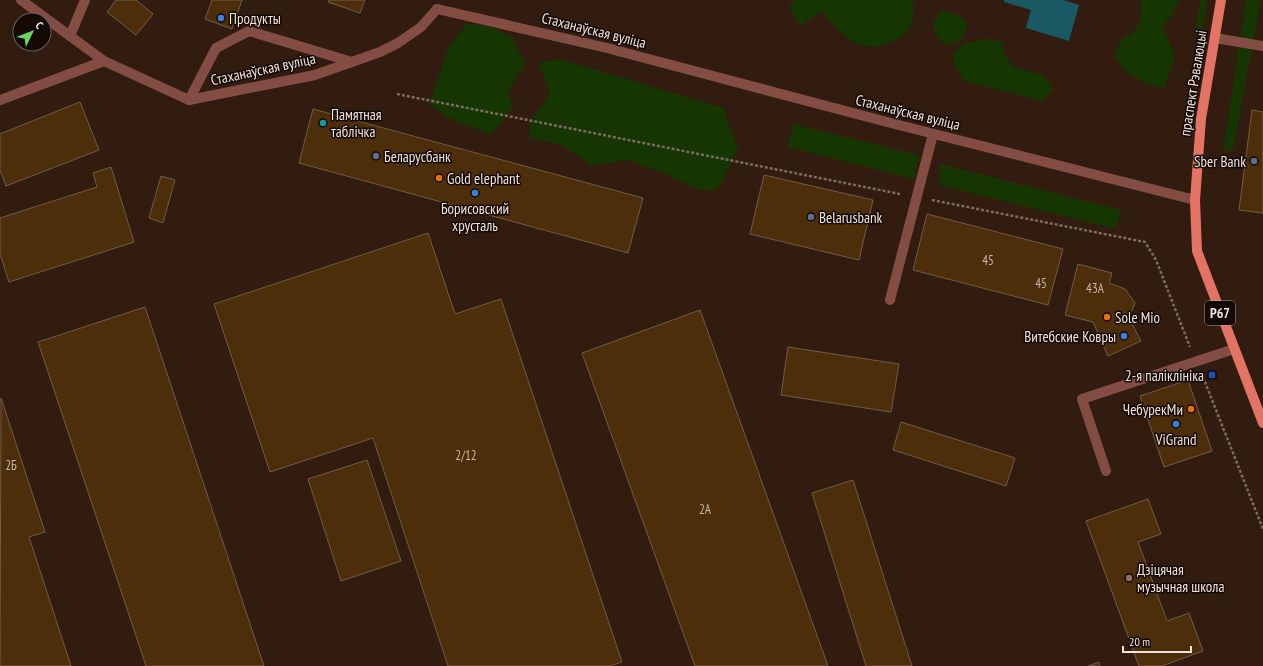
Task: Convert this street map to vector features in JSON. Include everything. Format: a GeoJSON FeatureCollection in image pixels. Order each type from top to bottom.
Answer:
{"type":"FeatureCollection","features":[{"type":"Feature","properties":{"kind":"main road","name":"праспект Рэвалюцыі"},"geometry":{"type":"LineString","coordinates":[[1222,0],[1201,119],[1195,200],[1197,251],[1263,422]]}},
{"type":"Feature","properties":{"kind":"street"},"geometry":{"type":"LineString","coordinates":[[21,0],[104,61],[189,100],[216,48],[249,31],[352,62]]}},
{"type":"Feature","properties":{"kind":"street"},"geometry":{"type":"LineString","coordinates":[[70,36],[85,0]]}},
{"type":"Feature","properties":{"kind":"street","name":"Стаханаўская вуліца"},"geometry":{"type":"LineString","coordinates":[[189,100],[315,75],[352,62],[398,42],[421,27],[438,4],[933,134],[1195,200]]}},
{"type":"Feature","properties":{"kind":"street"},"geometry":{"type":"LineString","coordinates":[[1215,38],[1263,46]]}},
{"type":"Feature","properties":{"kind":"street"},"geometry":{"type":"LineString","coordinates":[[0,100],[104,61]]}},
{"type":"Feature","properties":{"kind":"street"},"geometry":{"type":"LineString","coordinates":[[890,300],[933,134]]}},
{"type":"Feature","properties":{"kind":"street"},"geometry":{"type":"LineString","coordinates":[[1106,471],[1082,399],[1234,349]]}},
{"type":"Feature","properties":{"kind":"green space"},"geometry":{"type":"Polygon","coordinates":[[[794,0],[912,0],[914,8],[911,23],[907,31],[900,37],[885,44],[864,46],[846,37],[821,11],[800,26],[789,7],[794,0]]]}},
{"type":"Feature","properties":{"kind":"green space"},"geometry":{"type":"Polygon","coordinates":[[[1141,0],[1179,0],[1174,12],[1163,26],[1175,56],[1164,89],[1146,83],[1126,72],[1115,57],[1121,40],[1134,32],[1141,19],[1141,0]]]}},
{"type":"Feature","properties":{"kind":"green space"},"geometry":{"type":"Polygon","coordinates":[[[1200,0],[1207,0],[1202,37],[1195,35],[1200,0]]]}},
{"type":"Feature","properties":{"kind":"green space"},"geometry":{"type":"Polygon","coordinates":[[[1246,0],[1261,0],[1233,150],[1223,152],[1246,0]]]}},
{"type":"Feature","properties":{"kind":"green space"},"geometry":{"type":"Polygon","coordinates":[[[941,11],[957,14],[967,22],[962,38],[947,45],[938,39],[932,24],[941,11]]]}},
{"type":"Feature","properties":{"kind":"green space"},"geometry":{"type":"Polygon","coordinates":[[[467,24],[488,26],[512,37],[525,64],[508,92],[513,107],[491,134],[455,121],[429,105],[449,46],[467,24]]]}},
{"type":"Feature","properties":{"kind":"green space"},"geometry":{"type":"Polygon","coordinates":[[[987,38],[1001,42],[1006,57],[1012,66],[1044,76],[1053,89],[1044,99],[1038,100],[964,81],[955,66],[953,53],[964,44],[987,38]]]}},
{"type":"Feature","properties":{"kind":"green space"},"geometry":{"type":"Polygon","coordinates":[[[560,59],[723,108],[738,149],[717,190],[699,190],[666,174],[629,160],[592,165],[561,145],[531,138],[529,124],[550,93],[539,63],[560,59]]]}},
{"type":"Feature","properties":{"kind":"green space"},"geometry":{"type":"Polygon","coordinates":[[[793,124],[919,155],[914,179],[788,147],[793,124]]]}},
{"type":"Feature","properties":{"kind":"green space"},"geometry":{"type":"Polygon","coordinates":[[[940,164],[1121,210],[1116,229],[939,185],[940,164]]]}},
{"type":"Feature","properties":{"kind":"water"},"geometry":{"type":"Polygon","coordinates":[[[1004,0],[1063,0],[1079,5],[1069,41],[1026,28],[1031,10],[1004,2],[1004,0]]]}},
{"type":"Feature","properties":{"kind":"building"},"geometry":{"type":"Polygon","coordinates":[[[116,0],[136,0],[153,14],[136,35],[107,12],[116,0]]]}},
{"type":"Feature","properties":{"kind":"building"},"geometry":{"type":"Polygon","coordinates":[[[212,0],[242,0],[232,29],[205,19],[212,0]]]}},
{"type":"Feature","properties":{"kind":"building"},"geometry":{"type":"Polygon","coordinates":[[[329,0],[365,0],[360,13],[328,2],[329,0]]]}},
{"type":"Feature","properties":{"kind":"building"},"geometry":{"type":"Polygon","coordinates":[[[80,102],[99,150],[6,186],[0,170],[0,134],[80,102]]]}},
{"type":"Feature","properties":{"kind":"building"},"geometry":{"type":"Polygon","coordinates":[[[313,109],[643,198],[628,253],[299,163],[313,109]]]}},
{"type":"Feature","properties":{"kind":"building","name":"Sber Bank"},"geometry":{"type":"Polygon","coordinates":[[[1252,110],[1263,112],[1263,213],[1239,210],[1252,110]]]}},
{"type":"Feature","properties":{"kind":"building"},"geometry":{"type":"Polygon","coordinates":[[[111,167],[134,242],[9,282],[0,254],[0,218],[97,187],[93,173],[111,167]]]}},
{"type":"Feature","properties":{"kind":"building","name":"Belarusbank"},"geometry":{"type":"Polygon","coordinates":[[[764,175],[873,200],[859,260],[750,234],[764,175]]]}},
{"type":"Feature","properties":{"kind":"building"},"geometry":{"type":"Polygon","coordinates":[[[161,176],[175,180],[163,223],[149,218],[161,176]]]}},
{"type":"Feature","properties":{"kind":"building"},"geometry":{"type":"Polygon","coordinates":[[[927,214],[1063,249],[1048,305],[913,270],[927,214]]]}},
{"type":"Feature","properties":{"kind":"building"},"geometry":{"type":"Polygon","coordinates":[[[428,233],[455,314],[501,299],[622,662],[610,666],[448,666],[373,438],[270,472],[214,304],[428,233]]]}},
{"type":"Feature","properties":{"kind":"building"},"geometry":{"type":"Polygon","coordinates":[[[1078,264],[1112,273],[1109,283],[1125,289],[1135,303],[1129,318],[1141,341],[1108,356],[1093,322],[1065,315],[1078,264]]]}},
{"type":"Feature","properties":{"kind":"building"},"geometry":{"type":"Polygon","coordinates":[[[145,307],[264,666],[146,666],[38,342],[145,307]]]}},
{"type":"Feature","properties":{"kind":"building"},"geometry":{"type":"Polygon","coordinates":[[[700,310],[828,666],[695,666],[582,353],[700,310]]]}},
{"type":"Feature","properties":{"kind":"building"},"geometry":{"type":"Polygon","coordinates":[[[788,347],[899,364],[891,412],[781,395],[788,347]]]}},
{"type":"Feature","properties":{"kind":"building","name":"ViGrand"},"geometry":{"type":"Polygon","coordinates":[[[1188,380],[1212,451],[1164,467],[1140,396],[1188,380]]]}},
{"type":"Feature","properties":{"kind":"building"},"geometry":{"type":"Polygon","coordinates":[[[1,398],[45,532],[29,537],[71,666],[0,666],[1,398]]]}},
{"type":"Feature","properties":{"kind":"building"},"geometry":{"type":"Polygon","coordinates":[[[901,422],[1015,458],[1006,486],[893,450],[901,422]]]}},
{"type":"Feature","properties":{"kind":"building"},"geometry":{"type":"Polygon","coordinates":[[[367,460],[401,561],[341,581],[308,479],[367,460]]]}},
{"type":"Feature","properties":{"kind":"building"},"geometry":{"type":"Polygon","coordinates":[[[853,480],[912,666],[866,666],[812,493],[853,480]]]}},
{"type":"Feature","properties":{"kind":"building","name":"Дзіцячая музычная школа"},"geometry":{"type":"Polygon","coordinates":[[[1148,499],[1161,534],[1138,542],[1167,621],[1189,613],[1203,651],[1162,666],[1139,666],[1086,521],[1148,499]]]}},
{"type":"Feature","properties":{"kind":"building"},"geometry":{"type":"Polygon","coordinates":[[[1099,662],[1100,666],[1088,666],[1099,662]]]}},
{"type":"Feature","properties":{"kind":"place","name":"Продукты"},"geometry":{"type":"Point","coordinates":[221,18]}},
{"type":"Feature","properties":{"kind":"place","name":"Памятная таблічка"},"geometry":{"type":"Point","coordinates":[323,123]}},
{"type":"Feature","properties":{"kind":"place","name":"Беларусбанк"},"geometry":{"type":"Point","coordinates":[376,156]}},
{"type":"Feature","properties":{"kind":"place","name":"Sber Bank"},"geometry":{"type":"Point","coordinates":[1254,161]}},
{"type":"Feature","properties":{"kind":"place","name":"Gold elephant"},"geometry":{"type":"Point","coordinates":[439,178]}},
{"type":"Feature","properties":{"kind":"place","name":"Борисовский хрусталь"},"geometry":{"type":"Point","coordinates":[475,193]}},
{"type":"Feature","properties":{"kind":"place","name":"Belarusbank"},"geometry":{"type":"Point","coordinates":[811,217]}},
{"type":"Feature","properties":{"kind":"place","name":"Sole Mio"},"geometry":{"type":"Point","coordinates":[1107,317]}},
{"type":"Feature","properties":{"kind":"place","name":"Витебские Ковры"},"geometry":{"type":"Point","coordinates":[1124,336]}},
{"type":"Feature","properties":{"kind":"place","name":"2-я паліклініка"},"geometry":{"type":"Point","coordinates":[1212,375]}},
{"type":"Feature","properties":{"kind":"place","name":"ЧебурекМи"},"geometry":{"type":"Point","coordinates":[1191,409]}},
{"type":"Feature","properties":{"kind":"place","name":"ViGrand"},"geometry":{"type":"Point","coordinates":[1176,424]}},
{"type":"Feature","properties":{"kind":"place","name":"Дзіцячая музычная школа"},"geometry":{"type":"Point","coordinates":[1129,578]}}]}
